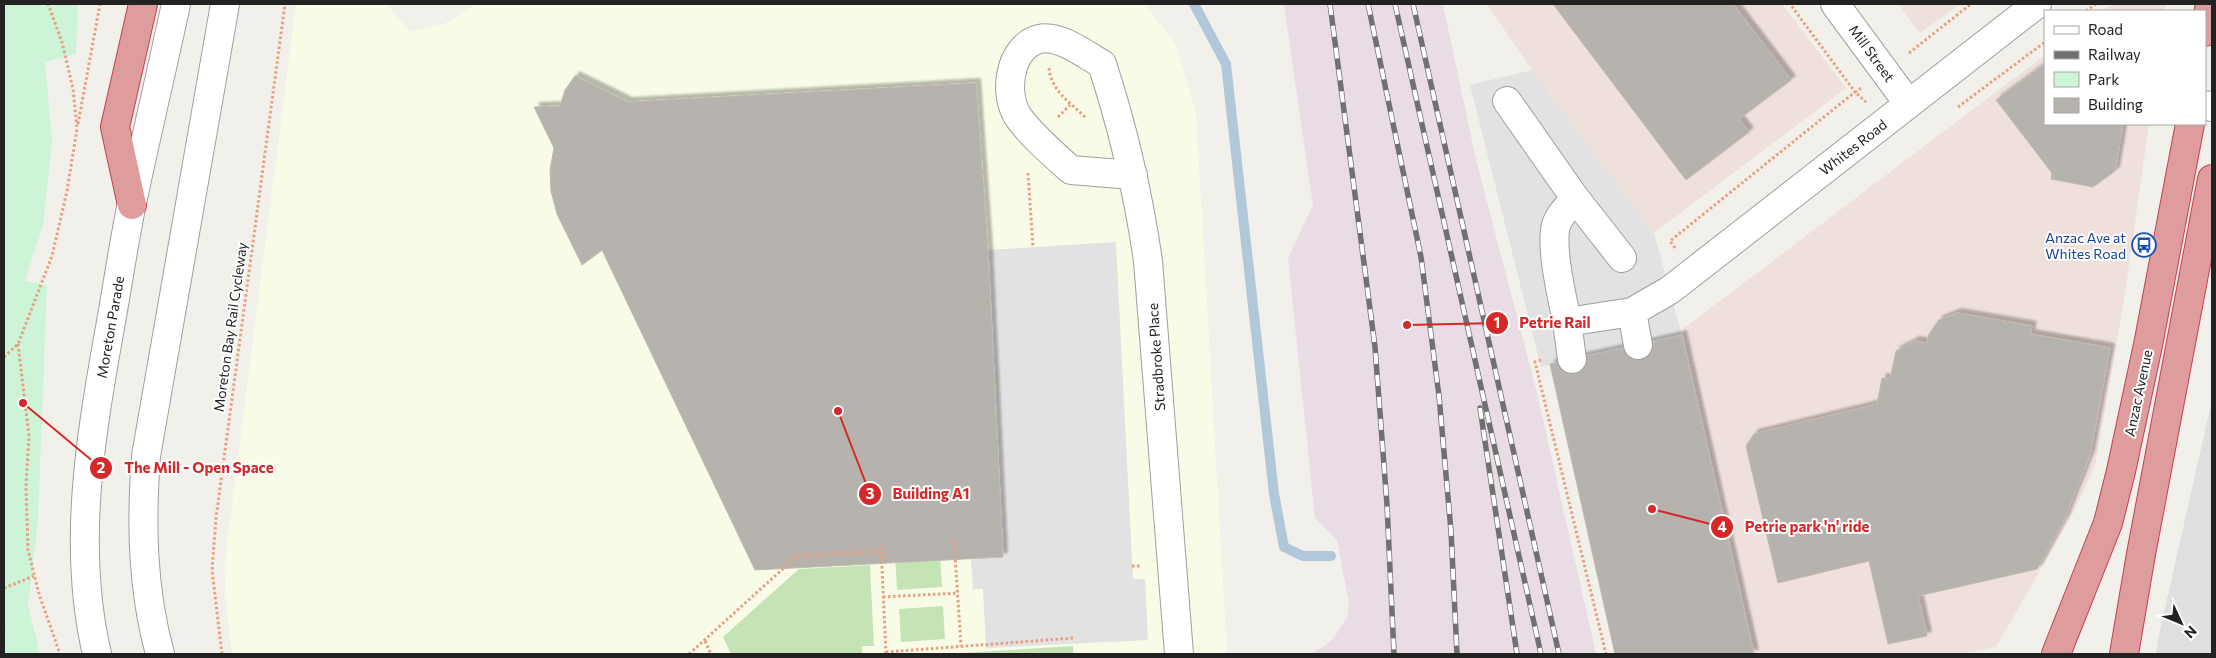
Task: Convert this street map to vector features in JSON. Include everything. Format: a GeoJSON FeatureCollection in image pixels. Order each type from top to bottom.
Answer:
{"type":"FeatureCollection","features":[{"type":"Feature","properties":{"kind":"highway"},"geometry":{"type":"LineString","coordinates":[[132,205],[114,127],[143,4]]}},
{"type":"Feature","properties":{"kind":"highway"},"geometry":{"type":"LineString","coordinates":[[2206,26],[2210,4]]}},
{"type":"Feature","properties":{"kind":"highway","name":"Anzac Avenue"},"geometry":{"type":"LineString","coordinates":[[2056,654],[2108,523],[2148,345],[2190,125]]}},
{"type":"Feature","properties":{"kind":"highway"},"geometry":{"type":"LineString","coordinates":[[2124,654],[2141,554],[2212,179]]}},
{"type":"Feature","properties":{"kind":"street","name":"Moreton Parade"},"geometry":{"type":"LineString","coordinates":[[97,654],[89,619],[84,573],[83,532],[86,486],[98,396],[132,205],[176,4]]}},
{"type":"Feature","properties":{"kind":"street"},"geometry":{"type":"LineString","coordinates":[[160,654],[150,608],[145,566],[142,514],[146,456],[225,4]]}},
{"type":"Feature","properties":{"kind":"street","name":"Mill Street"},"geometry":{"type":"LineString","coordinates":[[1835,4],[1908,103]]}},
{"type":"Feature","properties":{"kind":"street","name":"Whites Road"},"geometry":{"type":"LineString","coordinates":[[1632,312],[1670,290],[1694,272],[2037,4]]}},
{"type":"Feature","properties":{"kind":"street","name":"Stradbroke Place"},"geometry":{"type":"LineString","coordinates":[[1133,175],[1070,170],[1018,117],[1010,96],[1012,70],[1023,50],[1039,39],[1057,40],[1102,64],[1125,135],[1133,175],[1148,261],[1179,654]]}},
{"type":"Feature","properties":{"kind":"street"},"geometry":{"type":"LineString","coordinates":[[1507,101],[1575,198],[1622,258]]}},
{"type":"Feature","properties":{"kind":"street"},"geometry":{"type":"LineString","coordinates":[[1572,357],[1558,272],[1555,230],[1558,220],[1575,198]]}},
{"type":"Feature","properties":{"kind":"street"},"geometry":{"type":"LineString","coordinates":[[1567,322],[1632,312],[1638,345]]}},
{"type":"Feature","properties":{"kind":"path"},"geometry":{"type":"LineString","coordinates":[[48,4],[62,42],[73,89],[77,129]]}},
{"type":"Feature","properties":{"kind":"path"},"geometry":{"type":"LineString","coordinates":[[4,357],[18,344],[52,256],[67,191],[100,4]]}},
{"type":"Feature","properties":{"kind":"path","name":"Moreton Bay Rail Cycleway"},"geometry":{"type":"LineString","coordinates":[[222,654],[212,570],[216,518],[285,4]]}},
{"type":"Feature","properties":{"kind":"path"},"geometry":{"type":"LineString","coordinates":[[1694,272],[1670,240],[1856,92],[1790,4]]}},
{"type":"Feature","properties":{"kind":"path"},"geometry":{"type":"LineString","coordinates":[[18,344],[29,436],[26,486],[28,550],[34,576],[60,654]]}},
{"type":"Feature","properties":{"kind":"path"},"geometry":{"type":"LineString","coordinates":[[1572,357],[1536,362],[1606,654]]}},
{"type":"Feature","properties":{"kind":"path"},"geometry":{"type":"LineString","coordinates":[[954,540],[961,646]]}},
{"type":"Feature","properties":{"kind":"path"},"geometry":{"type":"LineString","coordinates":[[881,546],[886,653],[1074,638]]}},
{"type":"Feature","properties":{"kind":"path"},"geometry":{"type":"LineString","coordinates":[[689,654],[796,556],[881,551]]}},
{"type":"Feature","properties":{"kind":"path"},"geometry":{"type":"LineString","coordinates":[[4,588],[34,576]]}},
{"type":"Feature","properties":{"kind":"path"},"geometry":{"type":"LineString","coordinates":[[883,597],[958,593]]}},
{"type":"Feature","properties":{"kind":"path"},"geometry":{"type":"LineString","coordinates":[[705,641],[711,654]]}},
{"type":"Feature","properties":{"kind":"shaded area"},"geometry":{"type":"Polygon","coordinates":[[[296,4],[386,4],[410,32],[444,24],[477,4],[1144,4],[1175,43],[1196,112],[1227,654],[232,654],[225,592],[226,551],[296,4]]]}},
{"type":"Feature","properties":{"kind":"shaded area"},"geometry":{"type":"Polygon","coordinates":[[[1284,4],[1443,4],[1476,160],[1537,393],[1596,654],[1310,654],[1333,639],[1347,618],[1349,603],[1337,540],[1315,518],[1288,258],[1313,205],[1284,4]]]}},
{"type":"Feature","properties":{"kind":"shaded area"},"geometry":{"type":"Polygon","coordinates":[[[1487,4],[1782,4],[1846,88],[1654,233],[1532,70],[1487,4]]]}},
{"type":"Feature","properties":{"kind":"shaded area"},"geometry":{"type":"Polygon","coordinates":[[[1898,4],[1960,4],[1920,33],[1898,4]]]}},
{"type":"Feature","properties":{"kind":"shaded area"},"geometry":{"type":"Polygon","coordinates":[[[2112,4],[2166,4],[2165,10],[2103,10],[2112,4]]]}},
{"type":"Feature","properties":{"kind":"shaded area"},"geometry":{"type":"Polygon","coordinates":[[[2044,56],[2044,125],[2149,125],[2124,300],[2095,466],[2072,515],[1996,647],[1960,654],[1754,654],[1682,335],[1684,328],[2044,56]]]}},
{"type":"Feature","properties":{"kind":"shaded area"},"geometry":{"type":"Polygon","coordinates":[[[1532,70],[1654,233],[1682,335],[1541,367],[1470,85],[1532,70]]]}},
{"type":"Feature","properties":{"kind":"shaded area"},"geometry":{"type":"Polygon","coordinates":[[[1116,242],[1133,579],[1145,579],[1148,640],[986,648],[983,589],[973,589],[971,559],[1003,556],[988,250],[1116,242]]]}},
{"type":"Feature","properties":{"kind":"shaded area"},"geometry":{"type":"Polygon","coordinates":[[[2212,400],[2212,654],[2156,654],[2160,630],[2212,400]]]}},
{"type":"Feature","properties":{"kind":"green space"},"geometry":{"type":"Polygon","coordinates":[[[4,4],[78,4],[76,54],[45,62],[52,141],[43,225],[25,281],[47,285],[38,520],[28,605],[40,654],[4,654],[4,4]]]}},
{"type":"Feature","properties":{"kind":"green space"},"geometry":{"type":"Polygon","coordinates":[[[940,554],[942,587],[897,590],[895,557],[940,554]]]}},
{"type":"Feature","properties":{"kind":"green space"},"geometry":{"type":"Polygon","coordinates":[[[870,565],[874,646],[862,646],[862,654],[731,654],[723,637],[799,569],[870,565]]]}},
{"type":"Feature","properties":{"kind":"green space"},"geometry":{"type":"Polygon","coordinates":[[[943,606],[945,639],[901,642],[899,609],[943,606]]]}},
{"type":"Feature","properties":{"kind":"green space"},"geometry":{"type":"Polygon","coordinates":[[[1073,646],[1073,654],[944,654],[1073,646]]]}},
{"type":"Feature","properties":{"kind":"building"},"geometry":{"type":"Polygon","coordinates":[[[1553,4],[1733,4],[1791,80],[1739,119],[1749,132],[1686,180],[1553,4]]]}},
{"type":"Feature","properties":{"kind":"building"},"geometry":{"type":"Polygon","coordinates":[[[2044,65],[2044,125],[2123,125],[2115,171],[2093,187],[2051,179],[2052,173],[1996,100],[2044,65]]]}},
{"type":"Feature","properties":{"kind":"building"},"geometry":{"type":"Polygon","coordinates":[[[575,76],[628,102],[976,83],[988,250],[1003,557],[755,570],[602,250],[582,265],[557,214],[551,191],[550,170],[554,148],[534,107],[560,106],[565,90],[575,76]]]}},
{"type":"Feature","properties":{"kind":"building"},"geometry":{"type":"Polygon","coordinates":[[[1957,313],[2032,326],[2030,334],[2110,348],[2090,455],[2065,518],[2037,569],[1918,596],[1927,636],[1888,644],[1869,561],[1778,583],[1746,446],[1754,434],[1877,404],[1882,378],[1890,379],[1896,351],[1915,341],[1927,343],[1929,334],[1939,320],[1957,313]]]}},
{"type":"Feature","properties":{"kind":"building"},"geometry":{"type":"Polygon","coordinates":[[[1682,335],[1754,654],[1615,654],[1550,364],[1682,335]]]}},
{"type":"Feature","properties":{"kind":"waterway"},"geometry":{"type":"LineString","coordinates":[[1194,4],[1226,64],[1274,494],[1284,547],[1303,556],[1331,556]]}},
{"type":"Feature","properties":{"kind":"railway"},"geometry":{"type":"LineString","coordinates":[[1330,4],[1375,347],[1387,505],[1394,654]]}},
{"type":"Feature","properties":{"kind":"railway"},"geometry":{"type":"LineString","coordinates":[[1368,4],[1421,257],[1439,396],[1451,531],[1457,654]]}},
{"type":"Feature","properties":{"kind":"railway"},"geometry":{"type":"LineString","coordinates":[[1395,4],[1541,654]]}},
{"type":"Feature","properties":{"kind":"railway"},"geometry":{"type":"LineString","coordinates":[[1413,4],[1559,654]]}},
{"type":"Feature","properties":{"kind":"railway"},"geometry":{"type":"LineString","coordinates":[[1480,408],[1517,654]]}},
{"type":"Feature","properties":{"kind":"place","name":"Anzac Ave at Whites Road"},"geometry":{"type":"Point","coordinates":[2144,245]}},
{"type":"Feature","properties":{"kind":"place","name":"Petrie Rail"},"geometry":{"type":"Point","coordinates":[1407,325]}},
{"type":"Feature","properties":{"kind":"place","name":"The Mill - Open Space"},"geometry":{"type":"Point","coordinates":[23,403]}},
{"type":"Feature","properties":{"kind":"place","name":"Building A1"},"geometry":{"type":"Point","coordinates":[838,411]}},
{"type":"Feature","properties":{"kind":"place","name":"Petrie park 'n' ride"},"geometry":{"type":"Point","coordinates":[1652,509]}}]}
